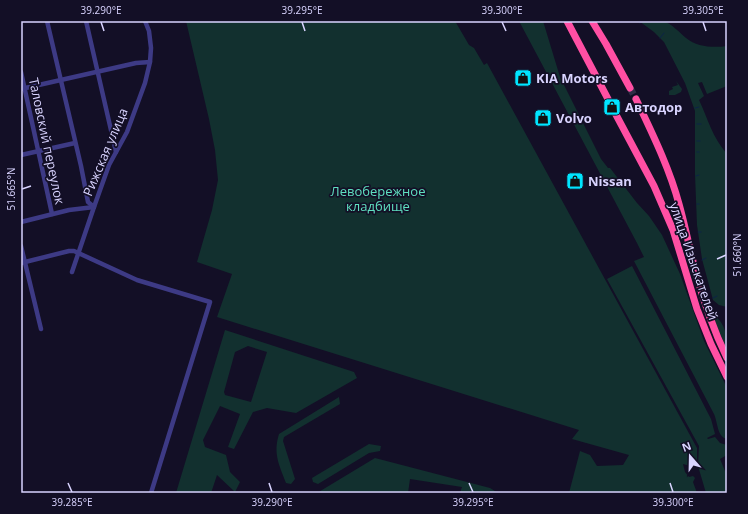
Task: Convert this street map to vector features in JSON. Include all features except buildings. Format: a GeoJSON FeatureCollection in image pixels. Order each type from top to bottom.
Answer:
{"type":"FeatureCollection","features":[{"type":"Feature","properties":{"kind":"highway"},"geometry":{"type":"LineString","coordinates":[[567,21],[608,99]]}},
{"type":"Feature","properties":{"kind":"highway"},"geometry":{"type":"LineString","coordinates":[[592,21],[630,88]]}},
{"type":"Feature","properties":{"kind":"highway","name":"улица Изыскателей"},"geometry":{"type":"LineString","coordinates":[[636,99],[670,175],[705,306],[712,326],[727,358]]}},
{"type":"Feature","properties":{"kind":"highway","name":"улица Изыскателей"},"geometry":{"type":"LineString","coordinates":[[614,111],[654,186],[671,225],[697,309],[727,377]]}},
{"type":"Feature","properties":{"kind":"street"},"geometry":{"type":"LineString","coordinates":[[47,21],[88,202],[94,207]]}},
{"type":"Feature","properties":{"kind":"street"},"geometry":{"type":"LineString","coordinates":[[86,21],[116,152]]}},
{"type":"Feature","properties":{"kind":"street","name":"Рижская улица"},"geometry":{"type":"LineString","coordinates":[[72,272],[109,165],[127,132],[145,83],[150,62],[151,39],[145,21]]}},
{"type":"Feature","properties":{"kind":"street"},"geometry":{"type":"LineString","coordinates":[[23,89],[98,71],[136,63],[150,62]]}},
{"type":"Feature","properties":{"kind":"street","name":"Таловский переулок"},"geometry":{"type":"LineString","coordinates":[[21,72],[23,89],[52,214]]}},
{"type":"Feature","properties":{"kind":"street"},"geometry":{"type":"LineString","coordinates":[[21,155],[75,144]]}},
{"type":"Feature","properties":{"kind":"street"},"geometry":{"type":"LineString","coordinates":[[21,222],[52,214],[94,207]]}},
{"type":"Feature","properties":{"kind":"street"},"geometry":{"type":"LineString","coordinates":[[21,246],[23,262],[41,329]]}},
{"type":"Feature","properties":{"kind":"street"},"geometry":{"type":"LineString","coordinates":[[23,262],[69,251],[78,253],[137,280],[210,302],[151,493]]}},
{"type":"Feature","properties":{"kind":"green space","name":"Левобережное кладбище"},"geometry":{"type":"Polygon","coordinates":[[[186,21],[455,21],[469,45],[474,48],[484,65],[487,63],[697,448],[697,466],[694,467],[683,464],[685,472],[689,477],[693,476],[695,478],[693,482],[697,493],[569,493],[580,451],[590,455],[597,466],[623,465],[629,455],[572,439],[579,430],[217,317],[232,274],[197,262],[212,210],[218,180],[215,150],[209,119],[186,21]]]}},
{"type":"Feature","properties":{"kind":"green space"},"geometry":{"type":"Polygon","coordinates":[[[519,21],[543,21],[560,77],[601,159],[649,216],[662,235],[680,274],[704,341],[727,388],[727,439],[721,436],[714,414],[634,261],[644,257],[519,21]]]}},
{"type":"Feature","properties":{"kind":"green space"},"geometry":{"type":"Polygon","coordinates":[[[639,21],[663,21],[672,26],[690,41],[700,45],[711,47],[727,46],[727,86],[707,94],[702,82],[698,83],[704,96],[699,100],[714,134],[727,154],[727,307],[719,305],[713,300],[702,259],[697,225],[695,111],[685,83],[664,42],[654,32],[639,21]]]}},
{"type":"Feature","properties":{"kind":"green space"},"geometry":{"type":"Polygon","coordinates":[[[676,81],[682,89],[681,92],[675,95],[669,95],[669,91],[673,89],[672,87],[678,85],[676,81]]]}},
{"type":"Feature","properties":{"kind":"green space"},"geometry":{"type":"Polygon","coordinates":[[[632,266],[711,419],[715,434],[707,438],[715,437],[720,443],[727,445],[727,455],[720,459],[725,471],[727,472],[727,493],[706,493],[698,466],[699,446],[607,279],[632,266]]]}},
{"type":"Feature","properties":{"kind":"green space"},"geometry":{"type":"Polygon","coordinates":[[[711,312],[722,324],[726,333],[727,350],[711,312]]]}},
{"type":"Feature","properties":{"kind":"green space"},"geometry":{"type":"Polygon","coordinates":[[[225,330],[354,372],[357,378],[296,413],[267,408],[253,412],[234,449],[228,447],[240,414],[220,406],[203,440],[205,447],[226,455],[230,472],[240,482],[235,492],[217,475],[211,493],[176,493],[225,330]],[[248,346],[235,352],[224,392],[225,395],[251,402],[267,352],[248,346]]]}},
{"type":"Feature","properties":{"kind":"green space"},"geometry":{"type":"Polygon","coordinates":[[[339,397],[340,404],[284,437],[283,441],[295,479],[291,484],[286,483],[279,464],[277,453],[277,441],[279,434],[339,397]]]}},
{"type":"Feature","properties":{"kind":"green space"},"geometry":{"type":"Polygon","coordinates":[[[369,444],[381,446],[380,451],[369,453],[318,484],[313,482],[312,478],[369,444]]]}},
{"type":"Feature","properties":{"kind":"green space"},"geometry":{"type":"Polygon","coordinates":[[[375,458],[490,488],[498,493],[460,493],[462,487],[410,479],[408,493],[317,493],[375,458]]]}},
{"type":"Feature","properties":{"kind":"waterway"},"geometry":{"type":"LineString","coordinates":[[660,38],[664,33]]}},
{"type":"Feature","properties":{"kind":"waterway"},"geometry":{"type":"LineString","coordinates":[[695,108],[699,107]]}},
{"type":"Feature","properties":{"kind":"waterway"},"geometry":{"type":"LineString","coordinates":[[702,260],[706,258]]}},
{"type":"Feature","properties":{"kind":"waterway"},"geometry":{"type":"LineString","coordinates":[[713,298],[717,296]]}},
{"type":"Feature","properties":{"kind":"tunnel"},"geometry":{"type":"LineString","coordinates":[[630,88],[636,99]]}},
{"type":"Feature","properties":{"kind":"tunnel"},"geometry":{"type":"LineString","coordinates":[[608,99],[614,111]]}},
{"type":"Feature","properties":{"kind":"place","name":"KIA Motors"},"geometry":{"type":"Point","coordinates":[523,78]}},
{"type":"Feature","properties":{"kind":"place","name":"Автодор"},"geometry":{"type":"Point","coordinates":[612,107]}},
{"type":"Feature","properties":{"kind":"place","name":"Volvo"},"geometry":{"type":"Point","coordinates":[543,118]}},
{"type":"Feature","properties":{"kind":"place","name":"Nissan"},"geometry":{"type":"Point","coordinates":[575,181]}}]}
